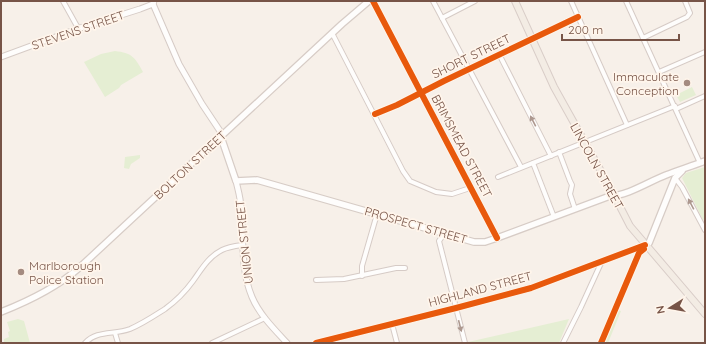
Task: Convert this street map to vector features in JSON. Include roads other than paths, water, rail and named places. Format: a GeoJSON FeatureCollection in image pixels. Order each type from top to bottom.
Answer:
{"type":"FeatureCollection","features":[{"type":"Feature","properties":{"kind":"main road","name":"BOLTON STREET"},"geometry":{"type":"LineString","coordinates":[[1,312],[33,298],[72,274],[332,33],[369,1]]}},
{"type":"Feature","properties":{"kind":"main road","name":"LINCOLN STREET"},"geometry":{"type":"LineString","coordinates":[[515,1],[544,68],[630,226],[705,314]]}},
{"type":"Feature","properties":{"kind":"main road","name":"UNION STREET"},"geometry":{"type":"LineString","coordinates":[[220,137],[236,182]]}},
{"type":"Feature","properties":{"kind":"main road","name":"PROSPECT STREET"},"geometry":{"type":"LineString","coordinates":[[236,182],[257,180],[444,234],[474,242],[485,242],[610,196],[615,196],[703,162]]}},
{"type":"Feature","properties":{"kind":"main road"},"geometry":{"type":"LineString","coordinates":[[645,245],[649,243],[675,178],[683,170]]}},
{"type":"Feature","properties":{"kind":"street"},"geometry":{"type":"LineString","coordinates":[[63,1],[78,28]]}},
{"type":"Feature","properties":{"kind":"street","name":"BRIMSMEAD STREET"},"geometry":{"type":"LineString","coordinates":[[373,1],[497,238]]}},
{"type":"Feature","properties":{"kind":"street"},"geometry":{"type":"LineString","coordinates":[[433,1],[521,167]]}},
{"type":"Feature","properties":{"kind":"street"},"geometry":{"type":"LineString","coordinates":[[442,18],[475,1]]}},
{"type":"Feature","properties":{"kind":"street"},"geometry":{"type":"LineString","coordinates":[[570,1],[627,125]]}},
{"type":"Feature","properties":{"kind":"street"},"geometry":{"type":"LineString","coordinates":[[626,1],[703,162]]}},
{"type":"Feature","properties":{"kind":"street"},"geometry":{"type":"LineString","coordinates":[[643,38],[687,18],[690,13],[685,1]]}},
{"type":"Feature","properties":{"kind":"street","name":"STEVENS STREET"},"geometry":{"type":"LineString","coordinates":[[1,57],[78,28],[133,11],[153,2]]}},
{"type":"Feature","properties":{"kind":"street","name":"UNION STREET"},"geometry":{"type":"LineString","coordinates":[[153,2],[179,64],[220,131],[220,137]]}},
{"type":"Feature","properties":{"kind":"street","name":"SHORT STREET"},"geometry":{"type":"LineString","coordinates":[[374,114],[398,105],[468,69],[578,17]]}},
{"type":"Feature","properties":{"kind":"street"},"geometry":{"type":"LineString","coordinates":[[332,33],[403,171],[410,181],[436,192],[446,194],[459,193],[470,188]]}},
{"type":"Feature","properties":{"kind":"street"},"geometry":{"type":"LineString","coordinates":[[659,72],[705,52]]}},
{"type":"Feature","properties":{"kind":"street"},"geometry":{"type":"LineString","coordinates":[[499,54],[551,156]]}},
{"type":"Feature","properties":{"kind":"street"},"geometry":{"type":"LineString","coordinates":[[498,178],[521,167],[584,142],[705,96]]}},
{"type":"Feature","properties":{"kind":"street"},"geometry":{"type":"LineString","coordinates":[[559,152],[572,185],[570,194],[575,209]]}},
{"type":"Feature","properties":{"kind":"street"},"geometry":{"type":"LineString","coordinates":[[534,162],[554,217]]}},
{"type":"Feature","properties":{"kind":"street"},"geometry":{"type":"LineString","coordinates":[[675,178],[682,187],[705,230]]}},
{"type":"Feature","properties":{"kind":"street","name":"UNION STREET"},"geometry":{"type":"LineString","coordinates":[[236,182],[241,209],[242,245],[246,276],[252,297],[265,318],[287,343]]}},
{"type":"Feature","properties":{"kind":"street"},"geometry":{"type":"LineString","coordinates":[[362,276],[362,266],[377,214]]}},
{"type":"Feature","properties":{"kind":"street"},"geometry":{"type":"LineString","coordinates":[[444,234],[440,241],[465,343]]}},
{"type":"Feature","properties":{"kind":"street"},"geometry":{"type":"LineString","coordinates":[[85,343],[88,339],[98,334],[115,333],[137,326],[164,309],[181,295],[201,269],[215,254],[231,246],[242,245]]}},
{"type":"Feature","properties":{"kind":"street","name":"HIGHLAND STREET"},"geometry":{"type":"LineString","coordinates":[[316,343],[531,288],[645,245]]}},
{"type":"Feature","properties":{"kind":"street"},"geometry":{"type":"LineString","coordinates":[[563,343],[602,260]]}},
{"type":"Feature","properties":{"kind":"street"},"geometry":{"type":"LineString","coordinates":[[316,280],[344,279],[396,268],[405,268]]}},
{"type":"Feature","properties":{"kind":"street"},"geometry":{"type":"LineString","coordinates":[[212,343],[265,318]]}},
{"type":"Feature","properties":{"kind":"street"},"geometry":{"type":"LineString","coordinates":[[392,324],[397,343]]}},
{"type":"Feature","properties":{"kind":"street"},"geometry":{"type":"LineString","coordinates":[[115,333],[118,343]]}},
{"type":"Feature","properties":{"kind":"place","name":"Immaculate Conception"},"geometry":{"type":"Point","coordinates":[687,83]}},
{"type":"Feature","properties":{"kind":"place","name":"Marlborough Police Station"},"geometry":{"type":"Point","coordinates":[21,272]}}]}
